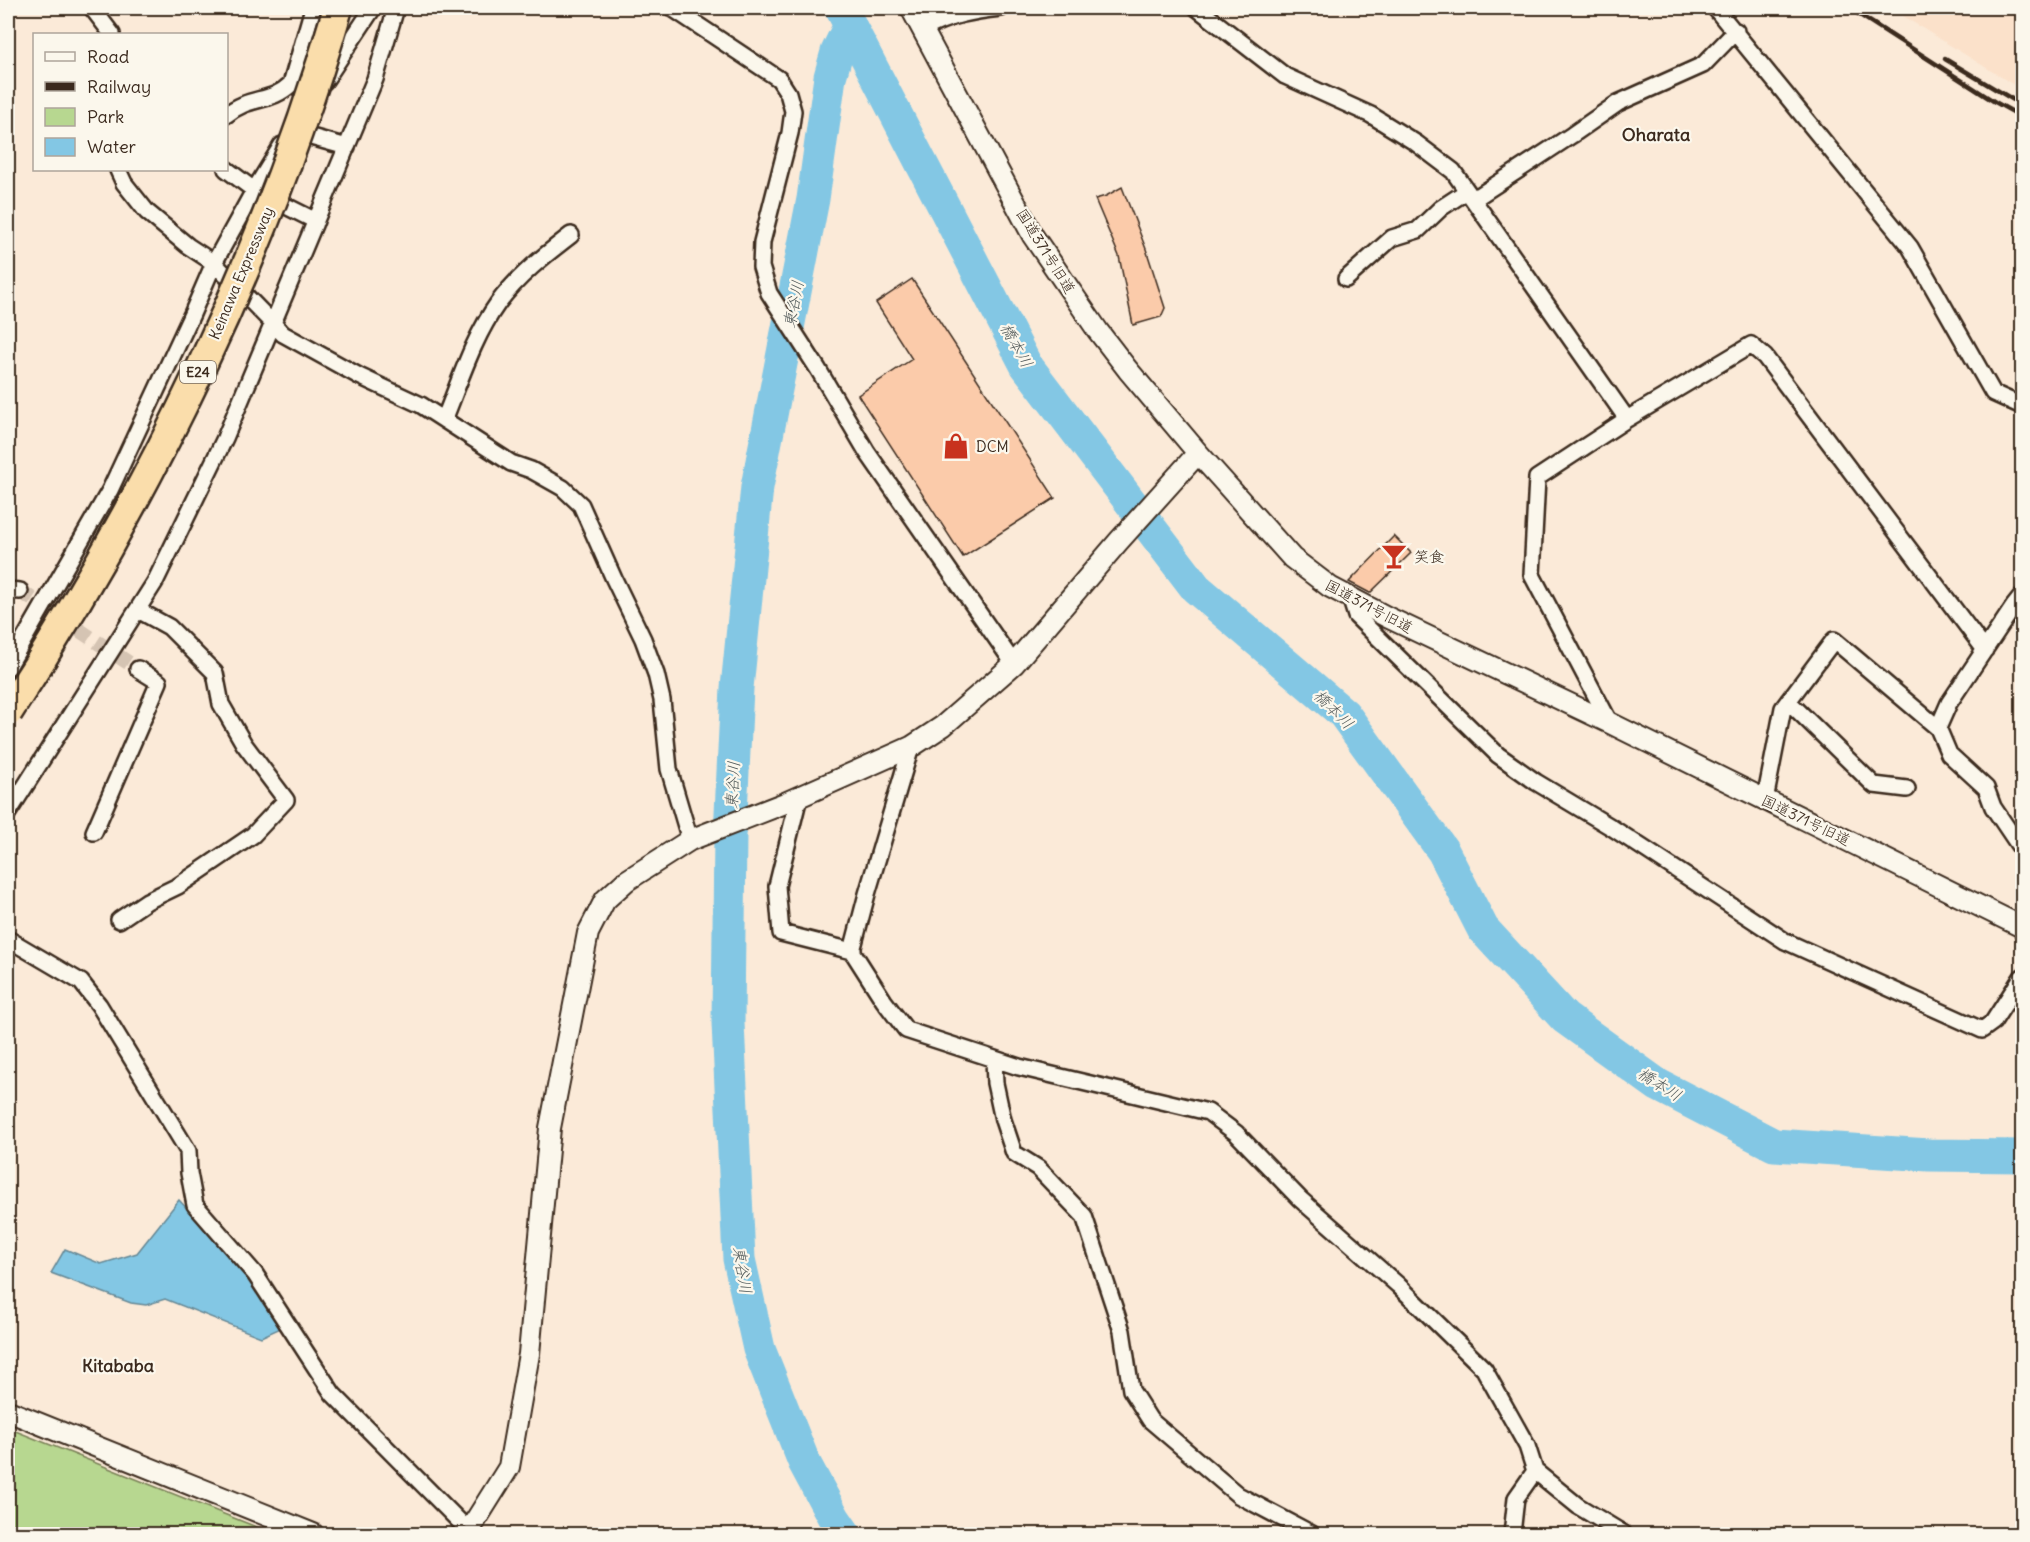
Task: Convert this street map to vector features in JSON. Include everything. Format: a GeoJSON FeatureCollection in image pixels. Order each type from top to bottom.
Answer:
{"type":"FeatureCollection","features":[{"type":"Feature","properties":{"kind":"highway","name":"Keinawa Expressway"},"geometry":{"type":"LineString","coordinates":[[8,712],[90,579],[144,480],[219,327],[268,211],[324,57],[338,8]]}},
{"type":"Feature","properties":{"kind":"street"},"geometry":{"type":"LineString","coordinates":[[92,8],[111,33]]}},
{"type":"Feature","properties":{"kind":"street"},"geometry":{"type":"LineString","coordinates":[[228,115],[245,103],[272,98],[291,84],[313,8]]}},
{"type":"Feature","properties":{"kind":"street"},"geometry":{"type":"LineString","coordinates":[[8,667],[110,490],[214,263],[254,190],[373,8]]}},
{"type":"Feature","properties":{"kind":"street"},"geometry":{"type":"LineString","coordinates":[[8,813],[155,582],[225,438],[375,79],[396,8]]}},
{"type":"Feature","properties":{"kind":"street"},"geometry":{"type":"LineString","coordinates":[[672,8],[779,79],[788,93],[793,111],[790,133],[762,242],[761,267],[769,293],[818,369],[867,452],[1014,663]]}},
{"type":"Feature","properties":{"kind":"street","name":"国道371号旧道"},"geometry":{"type":"LineString","coordinates":[[911,8],[1033,236],[1098,331],[1198,453],[1292,558],[1330,586],[1387,617],[1610,723],[2022,927]]}},
{"type":"Feature","properties":{"kind":"street"},"geometry":{"type":"LineString","coordinates":[[924,29],[936,22],[977,10],[1001,8]]}},
{"type":"Feature","properties":{"kind":"street"},"geometry":{"type":"LineString","coordinates":[[1197,8],[1285,76],[1371,116],[1416,143],[1453,171],[1627,419]]}},
{"type":"Feature","properties":{"kind":"street"},"geometry":{"type":"LineString","coordinates":[[1715,8],[1910,247],[1993,393],[2022,406]]}},
{"type":"Feature","properties":{"kind":"street"},"geometry":{"type":"LineString","coordinates":[[1346,279],[1392,238],[1418,230],[1441,208],[1471,195],[1547,153],[1618,103],[1703,65],[1736,31]]}},
{"type":"Feature","properties":{"kind":"street"},"geometry":{"type":"LineString","coordinates":[[291,131],[347,147]]}},
{"type":"Feature","properties":{"kind":"street"},"geometry":{"type":"LineString","coordinates":[[228,170],[254,190],[316,221]]}},
{"type":"Feature","properties":{"kind":"street"},"geometry":{"type":"LineString","coordinates":[[118,171],[147,212],[188,246],[214,263],[273,325],[292,339],[359,376],[421,405],[511,463],[531,470],[563,488],[581,505],[643,639],[656,674],[662,700],[669,769],[699,837]]}},
{"type":"Feature","properties":{"kind":"street"},"geometry":{"type":"LineString","coordinates":[[444,420],[475,342],[497,304],[540,259],[571,235]]}},
{"type":"Feature","properties":{"kind":"street"},"geometry":{"type":"LineString","coordinates":[[1610,723],[1532,575],[1538,478],[1627,419],[1751,345],[1765,357],[1984,650]]}},
{"type":"Feature","properties":{"kind":"street"},"geometry":{"type":"LineString","coordinates":[[8,939],[81,982],[99,1005],[188,1151],[189,1173],[195,1205],[255,1274],[333,1394],[469,1533],[509,1467],[529,1354],[550,1128],[588,933],[605,900],[626,880],[699,837],[792,800],[911,747],[943,726],[1014,663],[1198,453]]}},
{"type":"Feature","properties":{"kind":"street"},"geometry":{"type":"LineString","coordinates":[[1938,728],[1949,703],[2022,596]]}},
{"type":"Feature","properties":{"kind":"street"},"geometry":{"type":"LineString","coordinates":[[1350,597],[1356,616],[1498,755],[1536,782],[1785,941],[1982,1030],[1993,1022],[2022,977]]}},
{"type":"Feature","properties":{"kind":"street"},"geometry":{"type":"LineString","coordinates":[[119,920],[147,901],[178,886],[253,835],[286,800],[244,744],[221,704],[215,673],[169,627],[138,610]]}},
{"type":"Feature","properties":{"kind":"street"},"geometry":{"type":"LineString","coordinates":[[1765,800],[1783,708],[1834,640],[1938,728],[1949,754],[1986,788],[1993,807],[2022,850]]}},
{"type":"Feature","properties":{"kind":"street"},"geometry":{"type":"LineString","coordinates":[[94,832],[159,682],[138,669]]}},
{"type":"Feature","properties":{"kind":"street"},"geometry":{"type":"LineString","coordinates":[[1788,701],[1874,785],[1907,789]]}},
{"type":"Feature","properties":{"kind":"street"},"geometry":{"type":"LineString","coordinates":[[852,951],[911,747]]}},
{"type":"Feature","properties":{"kind":"street"},"geometry":{"type":"LineString","coordinates":[[792,800],[777,886],[781,933],[852,951],[906,1030],[994,1059],[1208,1112],[1236,1133],[1300,1199],[1398,1285],[1484,1369],[1527,1446],[1535,1471],[1578,1506],[1624,1534]]}},
{"type":"Feature","properties":{"kind":"street"},"geometry":{"type":"LineString","coordinates":[[994,1059],[994,1083],[1014,1153],[1038,1168],[1084,1216],[1122,1331],[1131,1390],[1150,1420],[1238,1495],[1312,1534]]}},
{"type":"Feature","properties":{"kind":"street"},"geometry":{"type":"LineString","coordinates":[[8,1411],[314,1534]]}},
{"type":"Feature","properties":{"kind":"street"},"geometry":{"type":"LineString","coordinates":[[1512,1534],[1516,1498],[1535,1471]]}},
{"type":"Feature","properties":{"kind":"shaded area"},"geometry":{"type":"Polygon","coordinates":[[[1890,8],[2022,8],[2022,90],[1890,8]]]}},
{"type":"Feature","properties":{"kind":"green space"},"geometry":{"type":"Polygon","coordinates":[[[8,1428],[274,1534],[8,1534],[8,1428]]]}},
{"type":"Feature","properties":{"kind":"water"},"geometry":{"type":"Polygon","coordinates":[[[179,1200],[242,1268],[283,1327],[261,1337],[165,1299],[146,1305],[131,1303],[51,1273],[65,1249],[101,1264],[137,1253],[179,1200]]]}},
{"type":"Feature","properties":{"kind":"building"},"geometry":{"type":"Polygon","coordinates":[[[1122,187],[1146,249],[1165,308],[1161,317],[1133,325],[1119,256],[1095,199],[1122,187]]]}},
{"type":"Feature","properties":{"kind":"building","name":"DCM"},"geometry":{"type":"Polygon","coordinates":[[[912,279],[1055,498],[963,557],[858,395],[912,359],[876,303],[912,279]]]}},
{"type":"Feature","properties":{"kind":"building"},"geometry":{"type":"Polygon","coordinates":[[[1394,536],[1411,553],[1370,593],[1349,582],[1394,536]]]}},
{"type":"Feature","properties":{"kind":"waterway","name":"橋本川"},"geometry":{"type":"LineString","coordinates":[[841,8],[1026,365],[1196,588],[1344,714],[1443,851],[1483,929],[1565,1018],[1658,1085],[1774,1145],[1929,1155],[2022,1156]]}},
{"type":"Feature","properties":{"kind":"waterway","name":"東谷川"},"geometry":{"type":"LineString","coordinates":[[845,1534],[804,1462],[759,1349],[739,1259],[728,1023],[730,834],[737,688],[757,487],[813,199],[830,77],[837,52],[850,25]]}},
{"type":"Feature","properties":{"kind":"tunnel"},"geometry":{"type":"LineString","coordinates":[[20,591],[138,669]]}},
{"type":"Feature","properties":{"kind":"railway"},"geometry":{"type":"LineString","coordinates":[[1849,8],[2022,117]]}},
{"type":"Feature","properties":{"kind":"railway"},"geometry":{"type":"LineString","coordinates":[[1945,59],[2022,105]]}},
{"type":"Feature","properties":{"kind":"place","name":"DCM"},"geometry":{"type":"Point","coordinates":[956,446]}},
{"type":"Feature","properties":{"kind":"place","name":"笑食"},"geometry":{"type":"Point","coordinates":[1394,556]}},
{"type":"Feature","properties":{"kind":"district","name":"Oharata"},"geometry":{"type":"Point","coordinates":[1656,134]}},
{"type":"Feature","properties":{"kind":"district","name":"Kitababa"},"geometry":{"type":"Point","coordinates":[118,1365]}}]}
